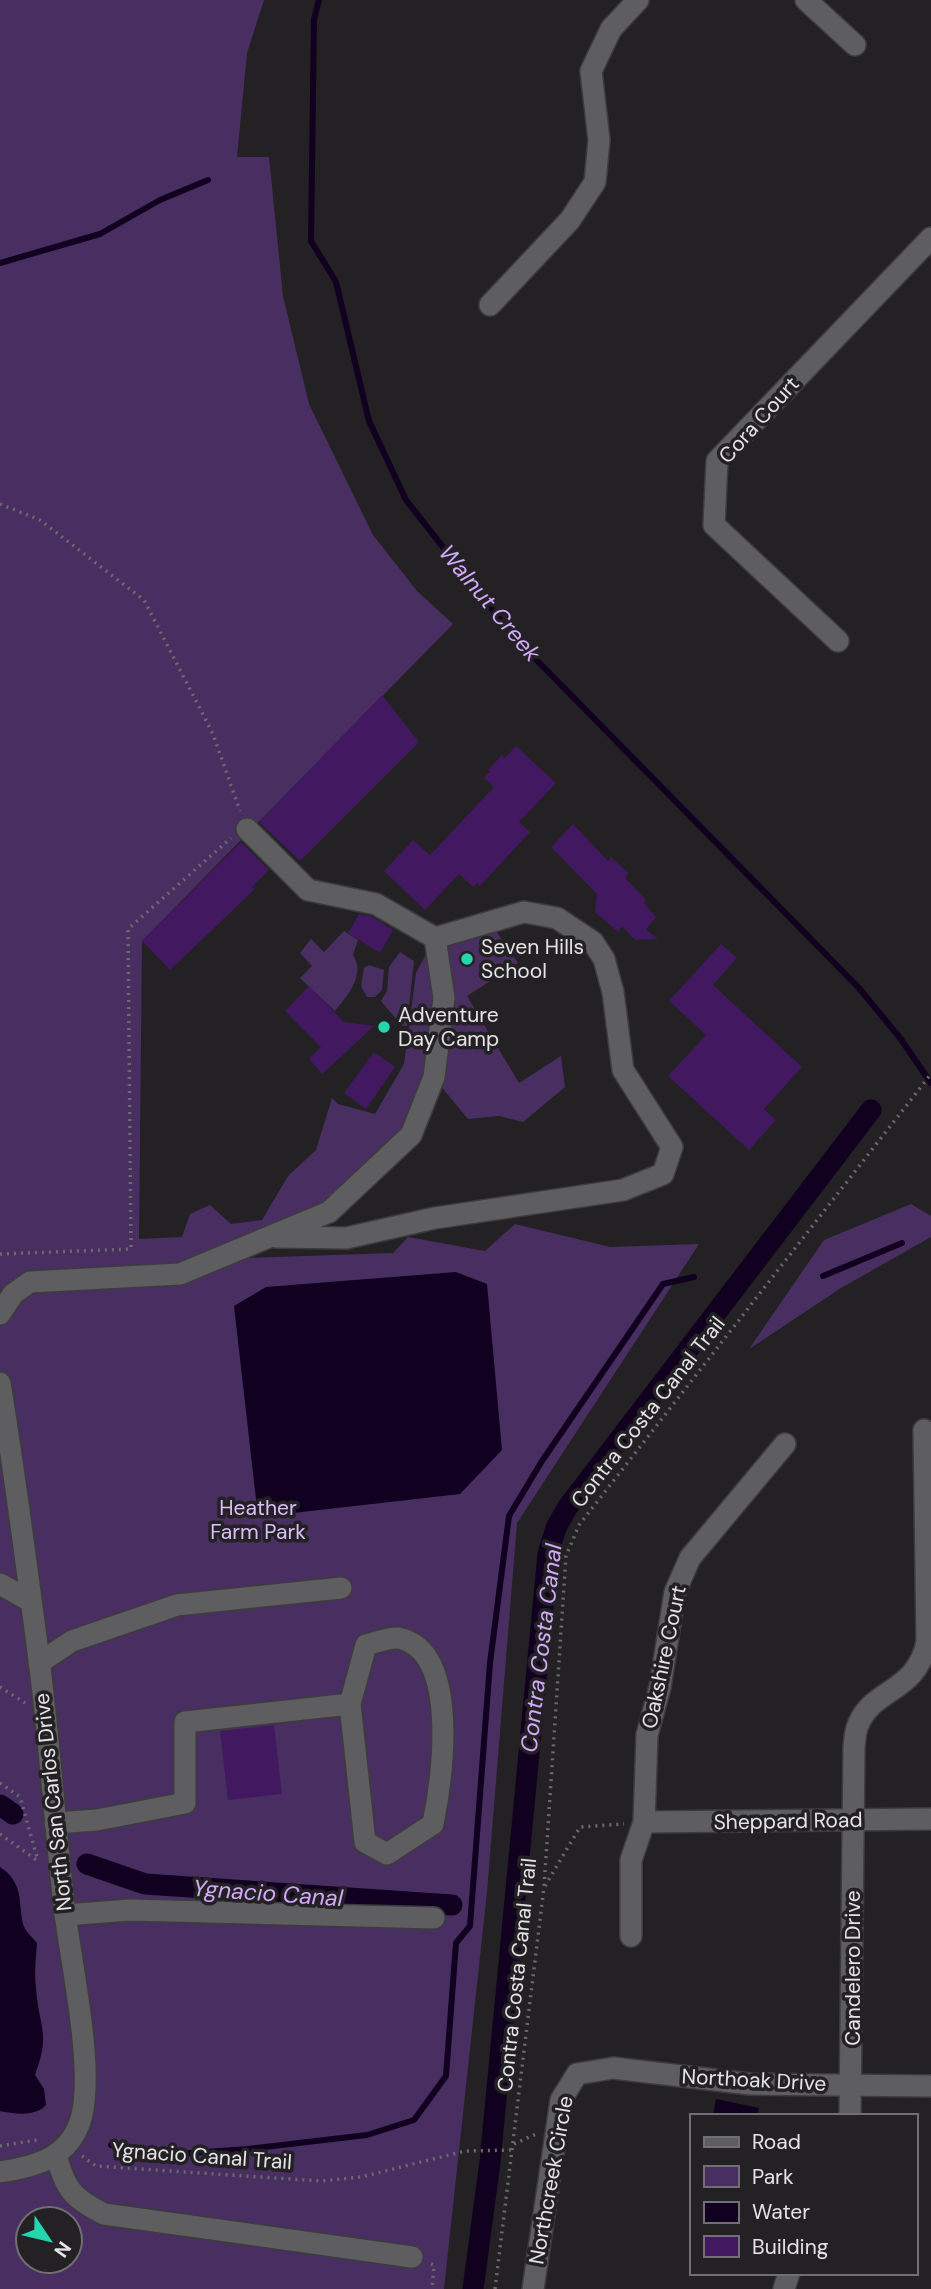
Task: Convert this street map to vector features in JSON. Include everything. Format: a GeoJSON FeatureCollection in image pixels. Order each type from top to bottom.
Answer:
{"type":"FeatureCollection","features":[{"type":"Feature","properties":{"kind":"street"},"geometry":{"type":"LineString","coordinates":[[490,305],[570,220],[594,183],[599,140],[591,71],[611,29],[638,0]]}},
{"type":"Feature","properties":{"kind":"street"},"geometry":{"type":"LineString","coordinates":[[806,0],[855,45]]}},
{"type":"Feature","properties":{"kind":"street","name":"Cora Court"},"geometry":{"type":"LineString","coordinates":[[838,641],[714,525],[717,461],[931,238]]}},
{"type":"Feature","properties":{"kind":"street"},"geometry":{"type":"LineString","coordinates":[[246,827],[308,890],[376,904],[435,938],[524,912],[556,918],[593,942],[604,960],[613,992],[623,1070],[672,1146],[663,1174],[623,1190],[435,1217],[346,1238],[267,1237]]}},
{"type":"Feature","properties":{"kind":"street"},"geometry":{"type":"LineString","coordinates":[[0,1314],[13,1294],[30,1282],[180,1274],[329,1212],[411,1135],[434,1077],[444,998],[435,938]]}},
{"type":"Feature","properties":{"kind":"street","name":"North San Carlos Drive"},"geometry":{"type":"LineString","coordinates":[[0,1383],[39,1663],[65,1915],[81,2026],[86,2103],[78,2129],[61,2149]]}},
{"type":"Feature","properties":{"kind":"street","name":"Candelero Drive"},"geometry":{"type":"LineString","coordinates":[[850,2114],[857,1726],[878,1701],[917,1670],[927,1642],[924,1430]]}},
{"type":"Feature","properties":{"kind":"street","name":"Oakshire Court"},"geometry":{"type":"LineString","coordinates":[[631,1936],[631,1860],[644,1822],[647,1735],[660,1687],[675,1592],[690,1558],[785,1444]]}},
{"type":"Feature","properties":{"kind":"street"},"geometry":{"type":"LineString","coordinates":[[0,1584],[30,1601]]}},
{"type":"Feature","properties":{"kind":"street"},"geometry":{"type":"LineString","coordinates":[[39,1663],[72,1641],[177,1605],[341,1588]]}},
{"type":"Feature","properties":{"kind":"street"},"geometry":{"type":"LineString","coordinates":[[396,1637],[421,1649],[433,1666],[442,1715],[441,1786],[433,1824],[387,1854],[365,1842],[350,1704],[366,1645],[396,1637]]}},
{"type":"Feature","properties":{"kind":"street"},"geometry":{"type":"LineString","coordinates":[[55,1823],[97,1820],[185,1803],[185,1722],[350,1704]]}},
{"type":"Feature","properties":{"kind":"street","name":"Sheppard Road"},"geometry":{"type":"LineString","coordinates":[[644,1822],[931,1819]]}},
{"type":"Feature","properties":{"kind":"street"},"geometry":{"type":"LineString","coordinates":[[65,1915],[130,1910],[434,1918]]}},
{"type":"Feature","properties":{"kind":"street","name":"Northoak Drive"},"geometry":{"type":"LineString","coordinates":[[577,2074],[613,2068],[751,2084],[931,2086]]}},
{"type":"Feature","properties":{"kind":"street","name":"Northcreek Circle"},"geometry":{"type":"LineString","coordinates":[[533,2289],[561,2100],[577,2074]]}},
{"type":"Feature","properties":{"kind":"street"},"geometry":{"type":"LineString","coordinates":[[0,2172],[45,2163],[61,2149]]}},
{"type":"Feature","properties":{"kind":"street"},"geometry":{"type":"LineString","coordinates":[[61,2149],[62,2177],[76,2200],[104,2214],[412,2257]]}},
{"type":"Feature","properties":{"kind":"path"},"geometry":{"type":"LineString","coordinates":[[0,504],[40,520],[144,600],[213,734],[246,827],[128,929],[131,1249],[0,1254]]}},
{"type":"Feature","properties":{"kind":"path","name":"Contra Costa Canal Trail"},"geometry":{"type":"LineString","coordinates":[[495,2289],[544,1887],[565,1556],[579,1525],[931,1074]]}},
{"type":"Feature","properties":{"kind":"path"},"geometry":{"type":"LineString","coordinates":[[0,1783],[20,1797],[41,1871]]}},
{"type":"Feature","properties":{"kind":"path"},"geometry":{"type":"LineString","coordinates":[[544,1887],[580,1828],[644,1822]]}},
{"type":"Feature","properties":{"kind":"path"},"geometry":{"type":"LineString","coordinates":[[0,1834],[38,1858]]}},
{"type":"Feature","properties":{"kind":"path"},"geometry":{"type":"LineString","coordinates":[[0,2146],[39,2140]]}},
{"type":"Feature","properties":{"kind":"path","name":"Ygnacio Canal Trail"},"geometry":{"type":"LineString","coordinates":[[61,2149],[96,2165],[321,2181],[361,2177],[432,2158],[484,2149],[514,2150]]}},
{"type":"Feature","properties":{"kind":"green space","name":"Heather Farm Park"},"geometry":{"type":"Polygon","coordinates":[[[0,0],[264,0],[247,53],[237,157],[269,157],[283,296],[309,404],[373,535],[417,591],[453,624],[142,941],[139,1239],[182,1237],[190,1214],[210,1205],[231,1224],[262,1220],[288,1176],[316,1150],[332,1098],[338,1104],[375,1114],[404,1064],[416,973],[435,938],[489,921],[518,963],[467,996],[519,1083],[561,1056],[565,1087],[523,1122],[499,1116],[468,1119],[434,1078],[411,1135],[329,1212],[243,1258],[393,1253],[408,1237],[485,1251],[515,1224],[610,1247],[699,1244],[517,1523],[487,1892],[444,2289],[0,2289],[0,0]]]}},
{"type":"Feature","properties":{"kind":"green space"},"geometry":{"type":"Polygon","coordinates":[[[344,931],[358,940],[353,955],[357,970],[353,985],[335,1011],[300,978],[312,966],[300,953],[311,939],[324,952],[344,931]]]}},
{"type":"Feature","properties":{"kind":"green space"},"geometry":{"type":"Polygon","coordinates":[[[400,952],[414,961],[407,1026],[398,1025],[381,1001],[387,991],[389,967],[400,952]]]}},
{"type":"Feature","properties":{"kind":"green space"},"geometry":{"type":"Polygon","coordinates":[[[369,965],[384,970],[382,990],[375,997],[367,997],[361,986],[364,968],[369,965]]]}},
{"type":"Feature","properties":{"kind":"green space"},"geometry":{"type":"Polygon","coordinates":[[[911,1204],[931,1216],[931,1237],[841,1288],[749,1349],[824,1240],[911,1204]]]}},
{"type":"Feature","properties":{"kind":"water"},"geometry":{"type":"Polygon","coordinates":[[[456,1272],[487,1284],[502,1450],[460,1494],[258,1517],[234,1306],[266,1287],[456,1272]]]}},
{"type":"Feature","properties":{"kind":"water"},"geometry":{"type":"Polygon","coordinates":[[[0,1867],[17,1886],[23,1924],[37,1943],[35,1982],[43,2039],[35,2075],[44,2089],[46,2105],[31,2113],[0,2111],[0,1867]]]}},
{"type":"Feature","properties":{"kind":"water"},"geometry":{"type":"Polygon","coordinates":[[[716,2099],[759,2108],[758,2114],[713,2114],[716,2099]]]}},
{"type":"Feature","properties":{"kind":"building"},"geometry":{"type":"Polygon","coordinates":[[[382,695],[419,742],[300,861],[260,823],[261,820],[382,695]]]}},
{"type":"Feature","properties":{"kind":"building"},"geometry":{"type":"Polygon","coordinates":[[[516,746],[556,783],[519,822],[530,832],[480,886],[477,883],[473,887],[459,874],[425,910],[384,871],[413,840],[430,855],[494,787],[484,778],[490,772],[488,770],[502,755],[505,758],[516,746]]]}},
{"type":"Feature","properties":{"kind":"building"},"geometry":{"type":"Polygon","coordinates":[[[573,824],[608,861],[611,857],[628,873],[625,878],[646,900],[644,903],[656,917],[646,929],[658,939],[635,940],[622,926],[618,932],[595,912],[597,894],[551,847],[573,824]]]}},
{"type":"Feature","properties":{"kind":"building"},"geometry":{"type":"Polygon","coordinates":[[[241,842],[269,870],[252,887],[255,889],[170,970],[142,941],[241,842]]]}},
{"type":"Feature","properties":{"kind":"building"},"geometry":{"type":"Polygon","coordinates":[[[359,914],[371,916],[393,930],[380,953],[348,933],[359,914]]]}},
{"type":"Feature","properties":{"kind":"building"},"geometry":{"type":"Polygon","coordinates":[[[721,944],[737,958],[713,985],[802,1067],[764,1109],[776,1120],[749,1150],[668,1076],[706,1035],[669,1001],[721,944]]]}},
{"type":"Feature","properties":{"kind":"building"},"geometry":{"type":"Polygon","coordinates":[[[309,986],[344,1022],[374,1026],[322,1074],[309,1059],[321,1047],[285,1011],[309,986]]]}},
{"type":"Feature","properties":{"kind":"building"},"geometry":{"type":"Polygon","coordinates":[[[374,1052],[395,1067],[366,1109],[344,1093],[374,1052]]]}},
{"type":"Feature","properties":{"kind":"building"},"geometry":{"type":"Polygon","coordinates":[[[274,1725],[282,1794],[228,1800],[220,1731],[274,1725]]]}},
{"type":"Feature","properties":{"kind":"waterway","name":"Walnut Creek"},"geometry":{"type":"LineString","coordinates":[[319,0],[314,19],[311,241],[336,282],[369,421],[406,500],[512,635],[859,988],[900,1038],[931,1083]]}},
{"type":"Feature","properties":{"kind":"waterway"},"geometry":{"type":"LineString","coordinates":[[0,263],[100,234],[160,200],[208,180]]}},
{"type":"Feature","properties":{"kind":"waterway","name":"Contra Costa Canal"},"geometry":{"type":"LineString","coordinates":[[473,2289],[490,2162],[548,1554],[556,1528],[567,1508],[871,1110]]}},
{"type":"Feature","properties":{"kind":"waterway"},"geometry":{"type":"LineString","coordinates":[[823,1276],[902,1243]]}},
{"type":"Feature","properties":{"kind":"waterway"},"geometry":{"type":"LineString","coordinates":[[111,2145],[177,2154],[367,2135],[414,2120],[446,2076],[456,1943],[470,1926],[490,1663],[509,1516],[542,1461],[663,1284],[694,1277]]}},
{"type":"Feature","properties":{"kind":"waterway","name":"Ygnacio Canal"},"geometry":{"type":"LineString","coordinates":[[0,1805],[13,1814]]}},
{"type":"Feature","properties":{"kind":"waterway","name":"Ygnacio Canal"},"geometry":{"type":"LineString","coordinates":[[87,1864],[145,1884],[452,1905]]}},
{"type":"Feature","properties":{"kind":"place","name":"Seven Hills School"},"geometry":{"type":"Point","coordinates":[467,959]}},
{"type":"Feature","properties":{"kind":"place","name":"Adventure Day Camp"},"geometry":{"type":"Point","coordinates":[384,1027]}}]}
